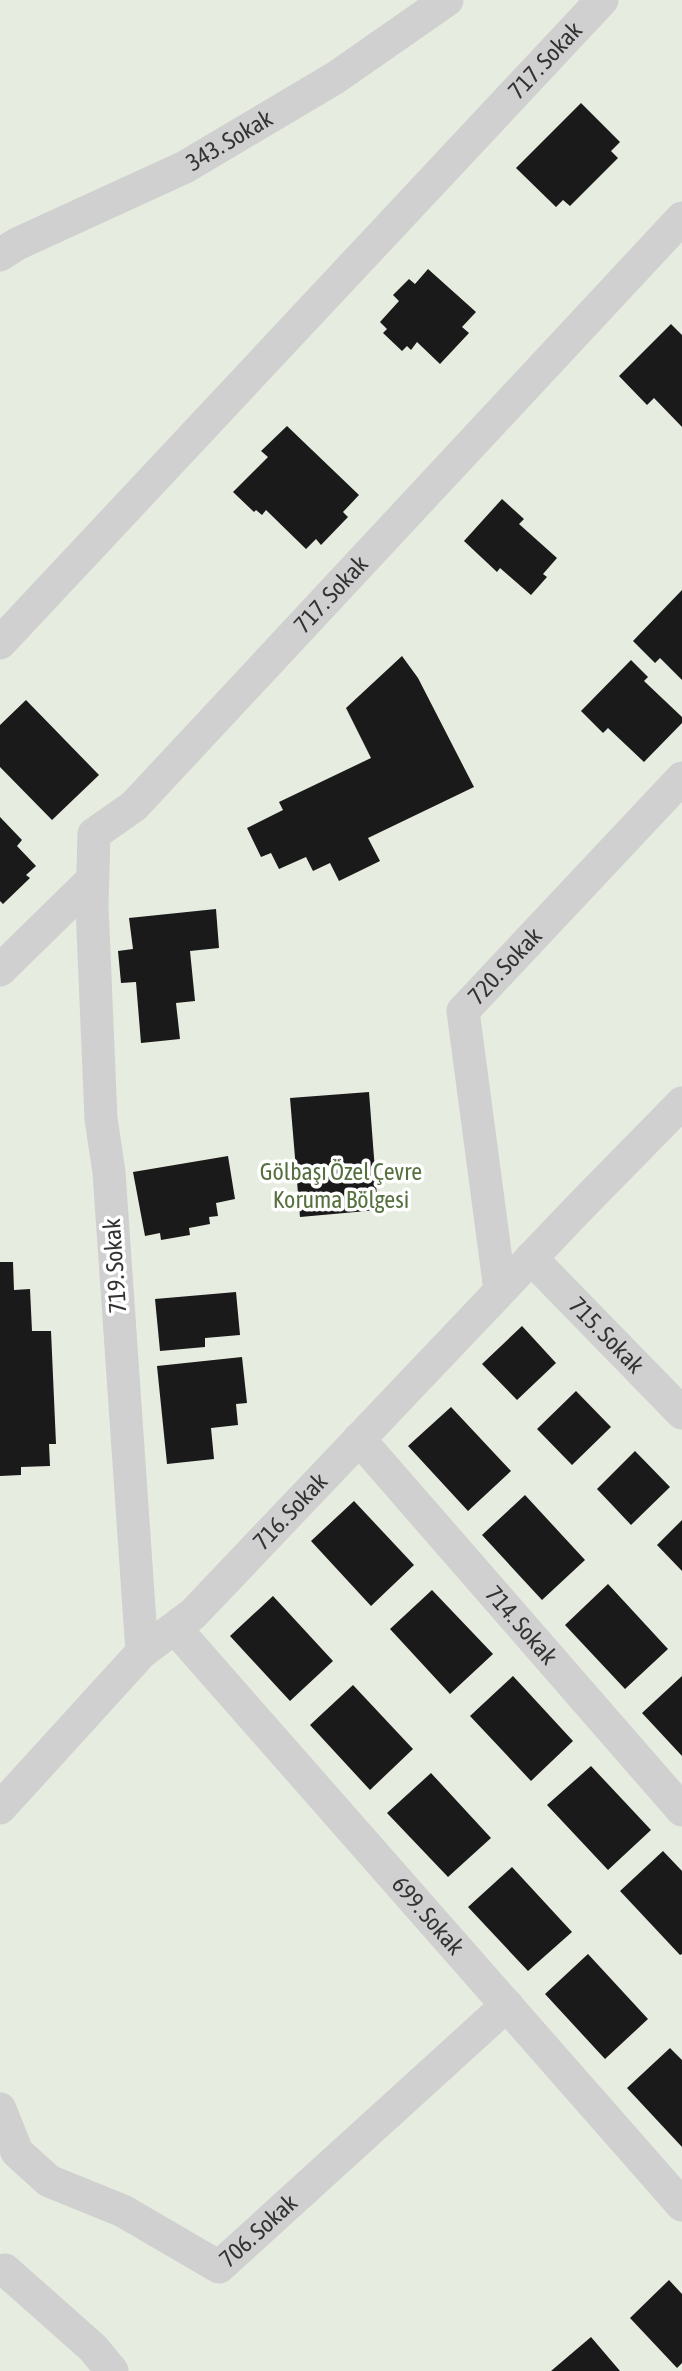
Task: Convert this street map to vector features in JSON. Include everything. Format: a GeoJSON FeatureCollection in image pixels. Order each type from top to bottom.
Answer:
{"type":"FeatureCollection","features":[{"type":"Feature","properties":{"kind":"street","name":"343. Sokak"},"geometry":{"type":"LineString","coordinates":[[0,255],[17,244],[185,167],[335,78],[447,0]]}},
{"type":"Feature","properties":{"kind":"street","name":"717. Sokak"},"geometry":{"type":"LineString","coordinates":[[0,643],[602,0]]}},
{"type":"Feature","properties":{"kind":"street","name":"717. Sokak"},"geometry":{"type":"LineString","coordinates":[[92,880],[94,834],[134,806],[682,218]]}},
{"type":"Feature","properties":{"kind":"street","name":"720. Sokak"},"geometry":{"type":"LineString","coordinates":[[500,1290],[463,1011],[682,778]]}},
{"type":"Feature","properties":{"kind":"street"},"geometry":{"type":"LineString","coordinates":[[0,970],[92,880]]}},
{"type":"Feature","properties":{"kind":"street","name":"719. Sokak"},"geometry":{"type":"LineString","coordinates":[[92,880],[102,1119],[109,1172],[142,1652]]}},
{"type":"Feature","properties":{"kind":"street","name":"716. Sokak"},"geometry":{"type":"LineString","coordinates":[[0,1808],[142,1652],[193,1614],[500,1290],[682,1103]]}},
{"type":"Feature","properties":{"kind":"street","name":"715. Sokak"},"geometry":{"type":"LineString","coordinates":[[531,1258],[682,1413]]}},
{"type":"Feature","properties":{"kind":"street","name":"714. Sokak"},"geometry":{"type":"LineString","coordinates":[[359,1439],[682,1810]]}},
{"type":"Feature","properties":{"kind":"street","name":"699. Sokak"},"geometry":{"type":"LineString","coordinates":[[175,1628],[682,2204]]}},
{"type":"Feature","properties":{"kind":"street","name":"706. Sokak"},"geometry":{"type":"LineString","coordinates":[[0,2109],[17,2152],[49,2181],[123,2211],[219,2267],[507,2006]]}},
{"type":"Feature","properties":{"kind":"street"},"geometry":{"type":"LineString","coordinates":[[0,2271],[5,2270],[83,2339],[112,2371]]}},
{"type":"Feature","properties":{"kind":"green space","name":"Gölbaşı Özel Çevre Koruma Bölgesi"},"geometry":{"type":"Polygon","coordinates":[[[0,0],[682,0],[682,2371],[0,2371],[0,0]]]}},
{"type":"Feature","properties":{"kind":"building"},"geometry":{"type":"Polygon","coordinates":[[[581,103],[620,142],[611,151],[618,158],[570,206],[563,200],[556,207],[516,168],[581,103]]]}},
{"type":"Feature","properties":{"kind":"building"},"geometry":{"type":"Polygon","coordinates":[[[428,269],[476,312],[462,327],[469,333],[440,364],[417,342],[411,350],[407,346],[402,351],[383,333],[387,329],[380,322],[399,301],[393,295],[409,279],[415,284],[428,269]]]}},
{"type":"Feature","properties":{"kind":"building"},"geometry":{"type":"Polygon","coordinates":[[[671,324],[682,335],[682,427],[654,398],[647,405],[619,376],[671,324]]]}},
{"type":"Feature","properties":{"kind":"building"},"geometry":{"type":"Polygon","coordinates":[[[287,426],[359,495],[343,512],[348,517],[321,545],[316,539],[306,549],[266,510],[262,515],[256,510],[254,512],[233,492],[268,457],[261,451],[287,426]]]}},
{"type":"Feature","properties":{"kind":"building"},"geometry":{"type":"Polygon","coordinates":[[[502,499],[524,519],[519,524],[557,558],[543,574],[547,577],[531,595],[500,568],[497,572],[464,541],[502,499]]]}},
{"type":"Feature","properties":{"kind":"building"},"geometry":{"type":"Polygon","coordinates":[[[682,590],[682,680],[660,658],[655,663],[633,641],[682,590]]]}},
{"type":"Feature","properties":{"kind":"building"},"geometry":{"type":"Polygon","coordinates":[[[402,656],[418,678],[474,787],[368,838],[380,861],[339,881],[330,863],[313,871],[306,857],[279,869],[271,853],[261,857],[247,828],[283,810],[279,802],[371,758],[346,708],[402,656]]]}},
{"type":"Feature","properties":{"kind":"building"},"geometry":{"type":"Polygon","coordinates":[[[631,660],[648,677],[644,681],[682,717],[682,723],[644,762],[608,728],[603,733],[581,711],[631,660]]]}},
{"type":"Feature","properties":{"kind":"building"},"geometry":{"type":"Polygon","coordinates":[[[26,700],[99,775],[52,820],[0,767],[0,725],[26,700]]]}},
{"type":"Feature","properties":{"kind":"building"},"geometry":{"type":"Polygon","coordinates":[[[0,817],[22,840],[17,846],[36,866],[26,875],[30,878],[3,904],[0,901],[0,817]]]}},
{"type":"Feature","properties":{"kind":"building"},"geometry":{"type":"Polygon","coordinates":[[[216,909],[219,948],[190,951],[195,1001],[176,1003],[180,1039],[141,1043],[136,982],[121,983],[118,951],[133,949],[129,918],[216,909]]]}},
{"type":"Feature","properties":{"kind":"building"},"geometry":{"type":"Polygon","coordinates":[[[369,1092],[378,1210],[300,1217],[290,1098],[369,1092]]]}},
{"type":"Feature","properties":{"kind":"building"},"geometry":{"type":"Polygon","coordinates":[[[228,1156],[235,1199],[216,1203],[218,1216],[209,1217],[210,1224],[189,1228],[190,1235],[161,1240],[160,1233],[145,1236],[133,1172],[228,1156]]]}},
{"type":"Feature","properties":{"kind":"building"},"geometry":{"type":"Polygon","coordinates":[[[0,1262],[13,1262],[14,1290],[30,1289],[32,1331],[51,1331],[56,1444],[49,1444],[50,1466],[21,1467],[21,1475],[0,1476],[0,1262]]]}},
{"type":"Feature","properties":{"kind":"building"},"geometry":{"type":"Polygon","coordinates":[[[236,1292],[240,1335],[205,1338],[205,1347],[160,1351],[155,1299],[236,1292]]]}},
{"type":"Feature","properties":{"kind":"building"},"geometry":{"type":"Polygon","coordinates":[[[522,1326],[556,1363],[517,1400],[482,1364],[522,1326]]]}},
{"type":"Feature","properties":{"kind":"building"},"geometry":{"type":"Polygon","coordinates":[[[242,1357],[247,1403],[236,1404],[238,1425],[211,1428],[214,1459],[167,1464],[157,1366],[242,1357]]]}},
{"type":"Feature","properties":{"kind":"building"},"geometry":{"type":"Polygon","coordinates":[[[576,1391],[611,1427],[572,1465],[537,1429],[576,1391]]]}},
{"type":"Feature","properties":{"kind":"building"},"geometry":{"type":"Polygon","coordinates":[[[451,1407],[511,1471],[468,1511],[408,1446],[451,1407]]]}},
{"type":"Feature","properties":{"kind":"building"},"geometry":{"type":"Polygon","coordinates":[[[635,1451],[670,1487],[631,1525],[597,1489],[635,1451]]]}},
{"type":"Feature","properties":{"kind":"building"},"geometry":{"type":"Polygon","coordinates":[[[525,1495],[585,1560],[542,1600],[482,1535],[525,1495]]]}},
{"type":"Feature","properties":{"kind":"building"},"geometry":{"type":"Polygon","coordinates":[[[354,1501],[414,1565],[371,1606],[311,1541],[354,1501]]]}},
{"type":"Feature","properties":{"kind":"building"},"geometry":{"type":"Polygon","coordinates":[[[682,1520],[682,1571],[657,1545],[682,1520]]]}},
{"type":"Feature","properties":{"kind":"building"},"geometry":{"type":"Polygon","coordinates":[[[608,1584],[668,1649],[625,1689],[565,1625],[608,1584]]]}},
{"type":"Feature","properties":{"kind":"building"},"geometry":{"type":"Polygon","coordinates":[[[432,1590],[493,1654],[450,1694],[390,1629],[432,1590]]]}},
{"type":"Feature","properties":{"kind":"building"},"geometry":{"type":"Polygon","coordinates":[[[273,1596],[333,1661],[290,1701],[230,1636],[273,1596]]]}},
{"type":"Feature","properties":{"kind":"building"},"geometry":{"type":"Polygon","coordinates":[[[513,1676],[573,1741],[531,1781],[470,1716],[513,1676]]]}},
{"type":"Feature","properties":{"kind":"building"},"geometry":{"type":"Polygon","coordinates":[[[682,1676],[682,1756],[642,1713],[682,1676]]]}},
{"type":"Feature","properties":{"kind":"building"},"geometry":{"type":"Polygon","coordinates":[[[353,1685],[413,1749],[370,1790],[310,1725],[353,1685]]]}},
{"type":"Feature","properties":{"kind":"building"},"geometry":{"type":"Polygon","coordinates":[[[591,1766],[651,1830],[608,1870],[547,1805],[591,1766]]]}},
{"type":"Feature","properties":{"kind":"building"},"geometry":{"type":"Polygon","coordinates":[[[431,1773],[491,1838],[448,1877],[387,1813],[431,1773]]]}},
{"type":"Feature","properties":{"kind":"building"},"geometry":{"type":"Polygon","coordinates":[[[663,1851],[682,1871],[680,1955],[620,1891],[663,1851]]]}},
{"type":"Feature","properties":{"kind":"building"},"geometry":{"type":"Polygon","coordinates":[[[512,1867],[572,1932],[528,1971],[468,1907],[512,1867]]]}},
{"type":"Feature","properties":{"kind":"building"},"geometry":{"type":"Polygon","coordinates":[[[588,1954],[648,2019],[605,2059],[545,1994],[588,1954]]]}},
{"type":"Feature","properties":{"kind":"building"},"geometry":{"type":"Polygon","coordinates":[[[670,2048],[682,2060],[682,2147],[627,2088],[670,2048]]]}},
{"type":"Feature","properties":{"kind":"building"},"geometry":{"type":"Polygon","coordinates":[[[669,2280],[682,2294],[682,2363],[677,2368],[630,2318],[669,2280]]]}},
{"type":"Feature","properties":{"kind":"building"},"geometry":{"type":"Polygon","coordinates":[[[591,2337],[620,2371],[551,2371],[591,2337]]]}}]}
